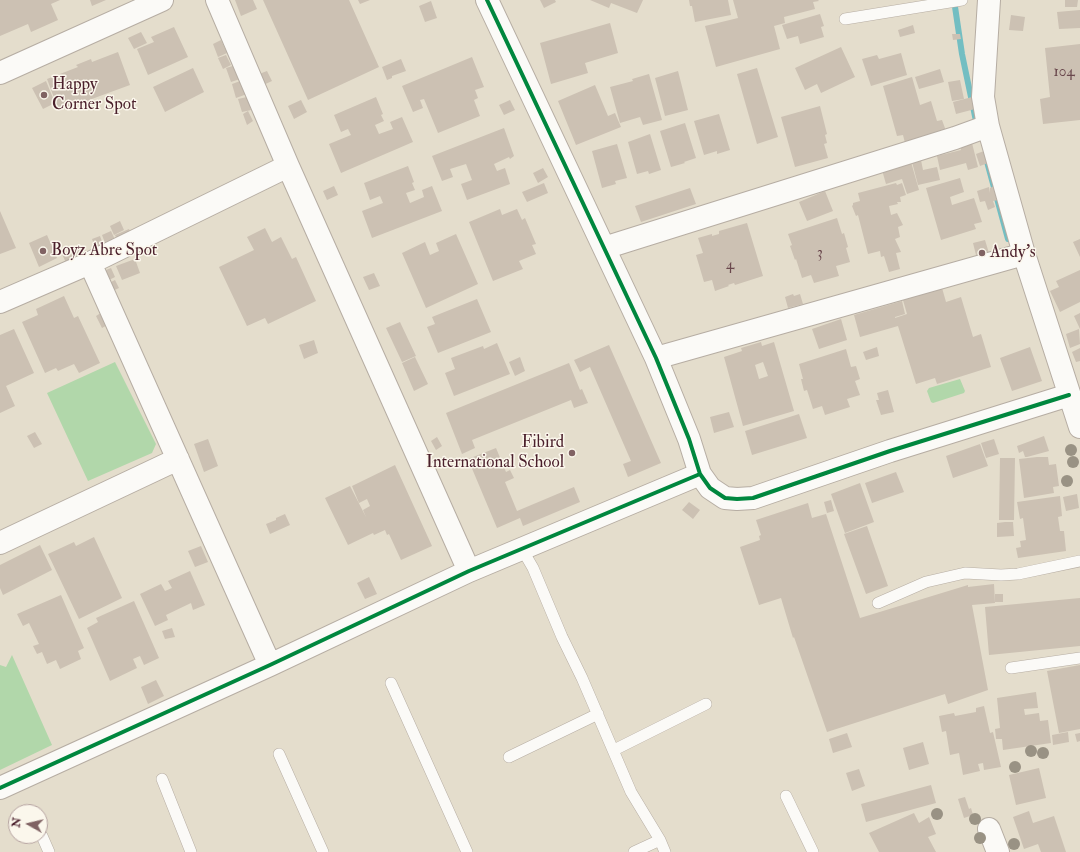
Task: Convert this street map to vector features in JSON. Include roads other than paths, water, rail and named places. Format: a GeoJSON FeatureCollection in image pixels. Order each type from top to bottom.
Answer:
{"type":"FeatureCollection","features":[{"type":"Feature","properties":{"kind":"street"},"geometry":{"type":"LineString","coordinates":[[0,73],[162,0]]}},
{"type":"Feature","properties":{"kind":"street"},"geometry":{"type":"LineString","coordinates":[[218,0],[288,166],[469,571]]}},
{"type":"Feature","properties":{"kind":"street"},"geometry":{"type":"LineString","coordinates":[[487,0],[656,358],[689,439],[700,474],[710,488],[724,498],[753,498],[890,451],[1069,395]]}},
{"type":"Feature","properties":{"kind":"street"},"geometry":{"type":"LineString","coordinates":[[988,0],[983,97],[988,126],[1024,254],[1080,427]]}},
{"type":"Feature","properties":{"kind":"street"},"geometry":{"type":"LineString","coordinates":[[604,248],[955,138],[988,126]]}},
{"type":"Feature","properties":{"kind":"street"},"geometry":{"type":"LineString","coordinates":[[0,302],[90,263],[288,166]]}},
{"type":"Feature","properties":{"kind":"street"},"geometry":{"type":"LineString","coordinates":[[656,358],[1024,254]]}},
{"type":"Feature","properties":{"kind":"street"},"geometry":{"type":"LineString","coordinates":[[90,263],[270,665]]}},
{"type":"Feature","properties":{"kind":"street"},"geometry":{"type":"LineString","coordinates":[[0,544],[178,459]]}},
{"type":"Feature","properties":{"kind":"street"},"geometry":{"type":"LineString","coordinates":[[0,788],[270,665],[469,571],[700,474]]}},
{"type":"Feature","properties":{"kind":"street"},"geometry":{"type":"LineString","coordinates":[[989,829],[998,852]]}},
{"type":"Feature","properties":{"kind":"lane"},"geometry":{"type":"LineString","coordinates":[[845,19],[962,0]]}},
{"type":"Feature","properties":{"kind":"lane"},"geometry":{"type":"LineString","coordinates":[[522,549],[533,568],[562,637],[582,678],[632,792],[660,840],[665,852]]}},
{"type":"Feature","properties":{"kind":"lane"},"geometry":{"type":"LineString","coordinates":[[878,603],[926,582],[965,573],[1001,575],[1018,574],[1080,561]]}},
{"type":"Feature","properties":{"kind":"lane"},"geometry":{"type":"LineString","coordinates":[[1011,668],[1080,658]]}},
{"type":"Feature","properties":{"kind":"lane"},"geometry":{"type":"LineString","coordinates":[[391,683],[467,852]]}},
{"type":"Feature","properties":{"kind":"lane"},"geometry":{"type":"LineString","coordinates":[[614,750],[706,704]]}},
{"type":"Feature","properties":{"kind":"lane"},"geometry":{"type":"LineString","coordinates":[[509,757],[598,714]]}},
{"type":"Feature","properties":{"kind":"lane"},"geometry":{"type":"LineString","coordinates":[[279,754],[323,852]]}},
{"type":"Feature","properties":{"kind":"lane"},"geometry":{"type":"LineString","coordinates":[[162,779],[191,852]]}},
{"type":"Feature","properties":{"kind":"lane"},"geometry":{"type":"LineString","coordinates":[[786,796],[813,852]]}},
{"type":"Feature","properties":{"kind":"lane"},"geometry":{"type":"LineString","coordinates":[[634,852],[660,840]]}},
{"type":"Feature","properties":{"kind":"waterway"},"geometry":{"type":"LineString","coordinates":[[954,0],[962,54],[977,126]]}},
{"type":"Feature","properties":{"kind":"waterway"},"geometry":{"type":"LineString","coordinates":[[986,158],[1008,239]]}},
{"type":"Feature","properties":{"kind":"place","name":"Happy Corner Spot"},"geometry":{"type":"Point","coordinates":[44,95]}},
{"type":"Feature","properties":{"kind":"place","name":"Boyz Abre Spot"},"geometry":{"type":"Point","coordinates":[43,251]}},
{"type":"Feature","properties":{"kind":"place","name":"Andy's"},"geometry":{"type":"Point","coordinates":[982,253]}},
{"type":"Feature","properties":{"kind":"place","name":"Fibird International School"},"geometry":{"type":"Point","coordinates":[572,453]}}]}
